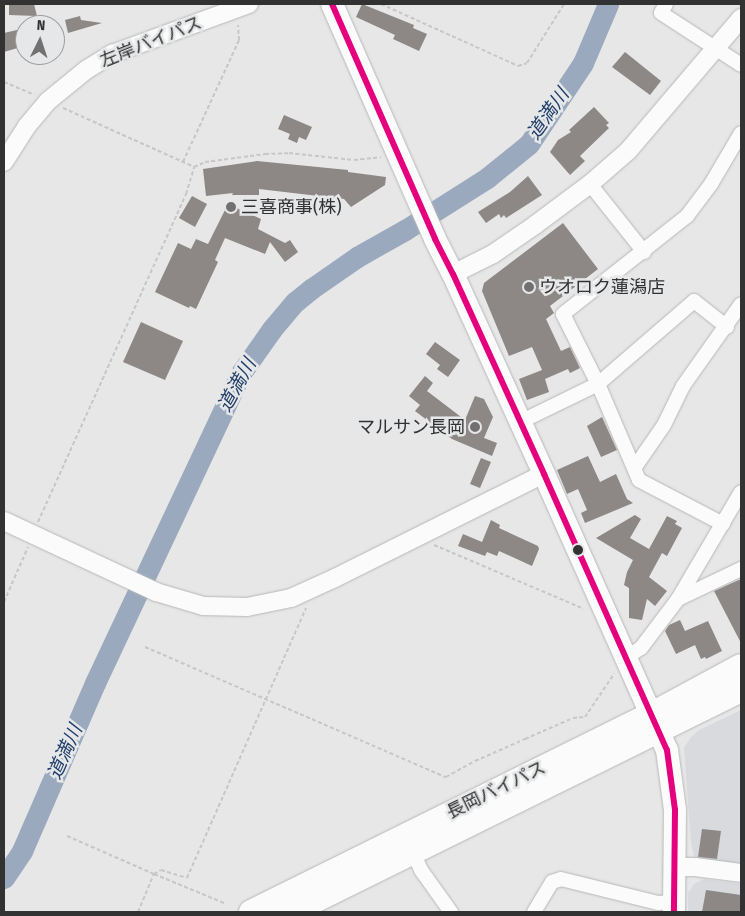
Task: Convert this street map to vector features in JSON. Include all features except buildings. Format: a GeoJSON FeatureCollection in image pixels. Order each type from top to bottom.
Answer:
{"type":"FeatureCollection","features":[{"type":"Feature","properties":{"kind":"highway","name":"長岡バイパス"},"geometry":{"type":"LineString","coordinates":[[292,912],[413,852],[654,723],[741,666]]}},
{"type":"Feature","properties":{"kind":"highway","name":"長岡バイパス"},"geometry":{"type":"LineString","coordinates":[[251,912],[654,723],[741,690]]}},
{"type":"Feature","properties":{"kind":"main road"},"geometry":{"type":"LineString","coordinates":[[332,4],[435,240],[453,274],[544,474],[667,750],[673,782],[676,867],[674,907]]}},
{"type":"Feature","properties":{"kind":"street"},"geometry":{"type":"LineString","coordinates":[[666,4],[661,12],[714,50],[741,65]]}},
{"type":"Feature","properties":{"kind":"street","name":"左岸バイパス"},"geometry":{"type":"LineString","coordinates":[[4,162],[27,126],[48,101],[86,70],[112,54],[241,7]]}},
{"type":"Feature","properties":{"kind":"street"},"geometry":{"type":"LineString","coordinates":[[453,274],[493,254],[590,184],[628,151],[741,18]]}},
{"type":"Feature","properties":{"kind":"street"},"geometry":{"type":"LineString","coordinates":[[723,524],[639,480],[598,384],[563,314],[644,252],[687,216],[711,184],[741,133]]}},
{"type":"Feature","properties":{"kind":"street"},"geometry":{"type":"LineString","coordinates":[[590,184],[644,252]]}},
{"type":"Feature","properties":{"kind":"street"},"geometry":{"type":"LineString","coordinates":[[520,422],[598,384],[694,301],[727,327]]}},
{"type":"Feature","properties":{"kind":"street"},"geometry":{"type":"LineString","coordinates":[[635,467],[664,425],[683,386],[727,327],[741,304]]}},
{"type":"Feature","properties":{"kind":"street"},"geometry":{"type":"LineString","coordinates":[[4,520],[156,592],[203,606],[240,607],[284,600],[314,587],[419,538],[544,474]]}},
{"type":"Feature","properties":{"kind":"street"},"geometry":{"type":"LineString","coordinates":[[627,663],[641,648],[678,599],[741,492]]}},
{"type":"Feature","properties":{"kind":"street"},"geometry":{"type":"LineString","coordinates":[[678,599],[741,569]]}},
{"type":"Feature","properties":{"kind":"street"},"geometry":{"type":"LineString","coordinates":[[413,852],[421,870],[451,912]]}},
{"type":"Feature","properties":{"kind":"street"},"geometry":{"type":"LineString","coordinates":[[676,867],[695,867],[741,873]]}},
{"type":"Feature","properties":{"kind":"street"},"geometry":{"type":"LineString","coordinates":[[534,912],[552,882],[561,879],[674,907]]}},
{"type":"Feature","properties":{"kind":"path"},"geometry":{"type":"LineString","coordinates":[[381,4],[518,66],[527,63],[564,4]]}},
{"type":"Feature","properties":{"kind":"path"},"geometry":{"type":"LineString","coordinates":[[183,162],[239,40],[241,7]]}},
{"type":"Feature","properties":{"kind":"path"},"geometry":{"type":"LineString","coordinates":[[4,82],[194,167],[206,162],[265,154],[289,154],[354,160],[397,153]]}},
{"type":"Feature","properties":{"kind":"path"},"geometry":{"type":"LineString","coordinates":[[4,602],[186,194],[194,167]]}},
{"type":"Feature","properties":{"kind":"path"},"geometry":{"type":"LineString","coordinates":[[419,538],[578,607],[606,615]]}},
{"type":"Feature","properties":{"kind":"path"},"geometry":{"type":"LineString","coordinates":[[138,912],[154,874],[161,870],[182,878],[187,878],[190,875],[314,587]]}},
{"type":"Feature","properties":{"kind":"path"},"geometry":{"type":"LineString","coordinates":[[145,647],[446,778],[475,761],[525,739],[574,718],[585,717],[614,673],[627,663]]}},
{"type":"Feature","properties":{"kind":"path"},"geometry":{"type":"LineString","coordinates":[[67,836],[224,903]]}},
{"type":"Feature","properties":{"kind":"shaded area"},"geometry":{"type":"Polygon","coordinates":[[[741,710],[741,870],[701,862],[694,856],[691,843],[684,748],[691,737],[699,730],[741,710]]]}},
{"type":"Feature","properties":{"kind":"shaded area"},"geometry":{"type":"Polygon","coordinates":[[[704,879],[741,884],[741,912],[688,912],[688,893],[694,884],[704,879]]]}},
{"type":"Feature","properties":{"kind":"waterway","name":"道満川"},"geometry":{"type":"LineString","coordinates":[[4,878],[22,851],[95,683],[241,373],[272,329],[295,302],[311,289],[357,257],[405,230],[487,178],[529,144],[583,63],[608,4]]}},
{"type":"Feature","properties":{"kind":"transit line"},"geometry":{"type":"LineString","coordinates":[[332,4],[435,239],[453,274],[544,474],[667,750],[675,810],[674,912]]}},
{"type":"Feature","properties":{"kind":"place","name":"三喜商事(株)"},"geometry":{"type":"Point","coordinates":[231,207]}},
{"type":"Feature","properties":{"kind":"place","name":"ウオロク蓮潟店"},"geometry":{"type":"Point","coordinates":[529,287]}},
{"type":"Feature","properties":{"kind":"place","name":"マルサン長岡"},"geometry":{"type":"Point","coordinates":[475,427]}}]}
